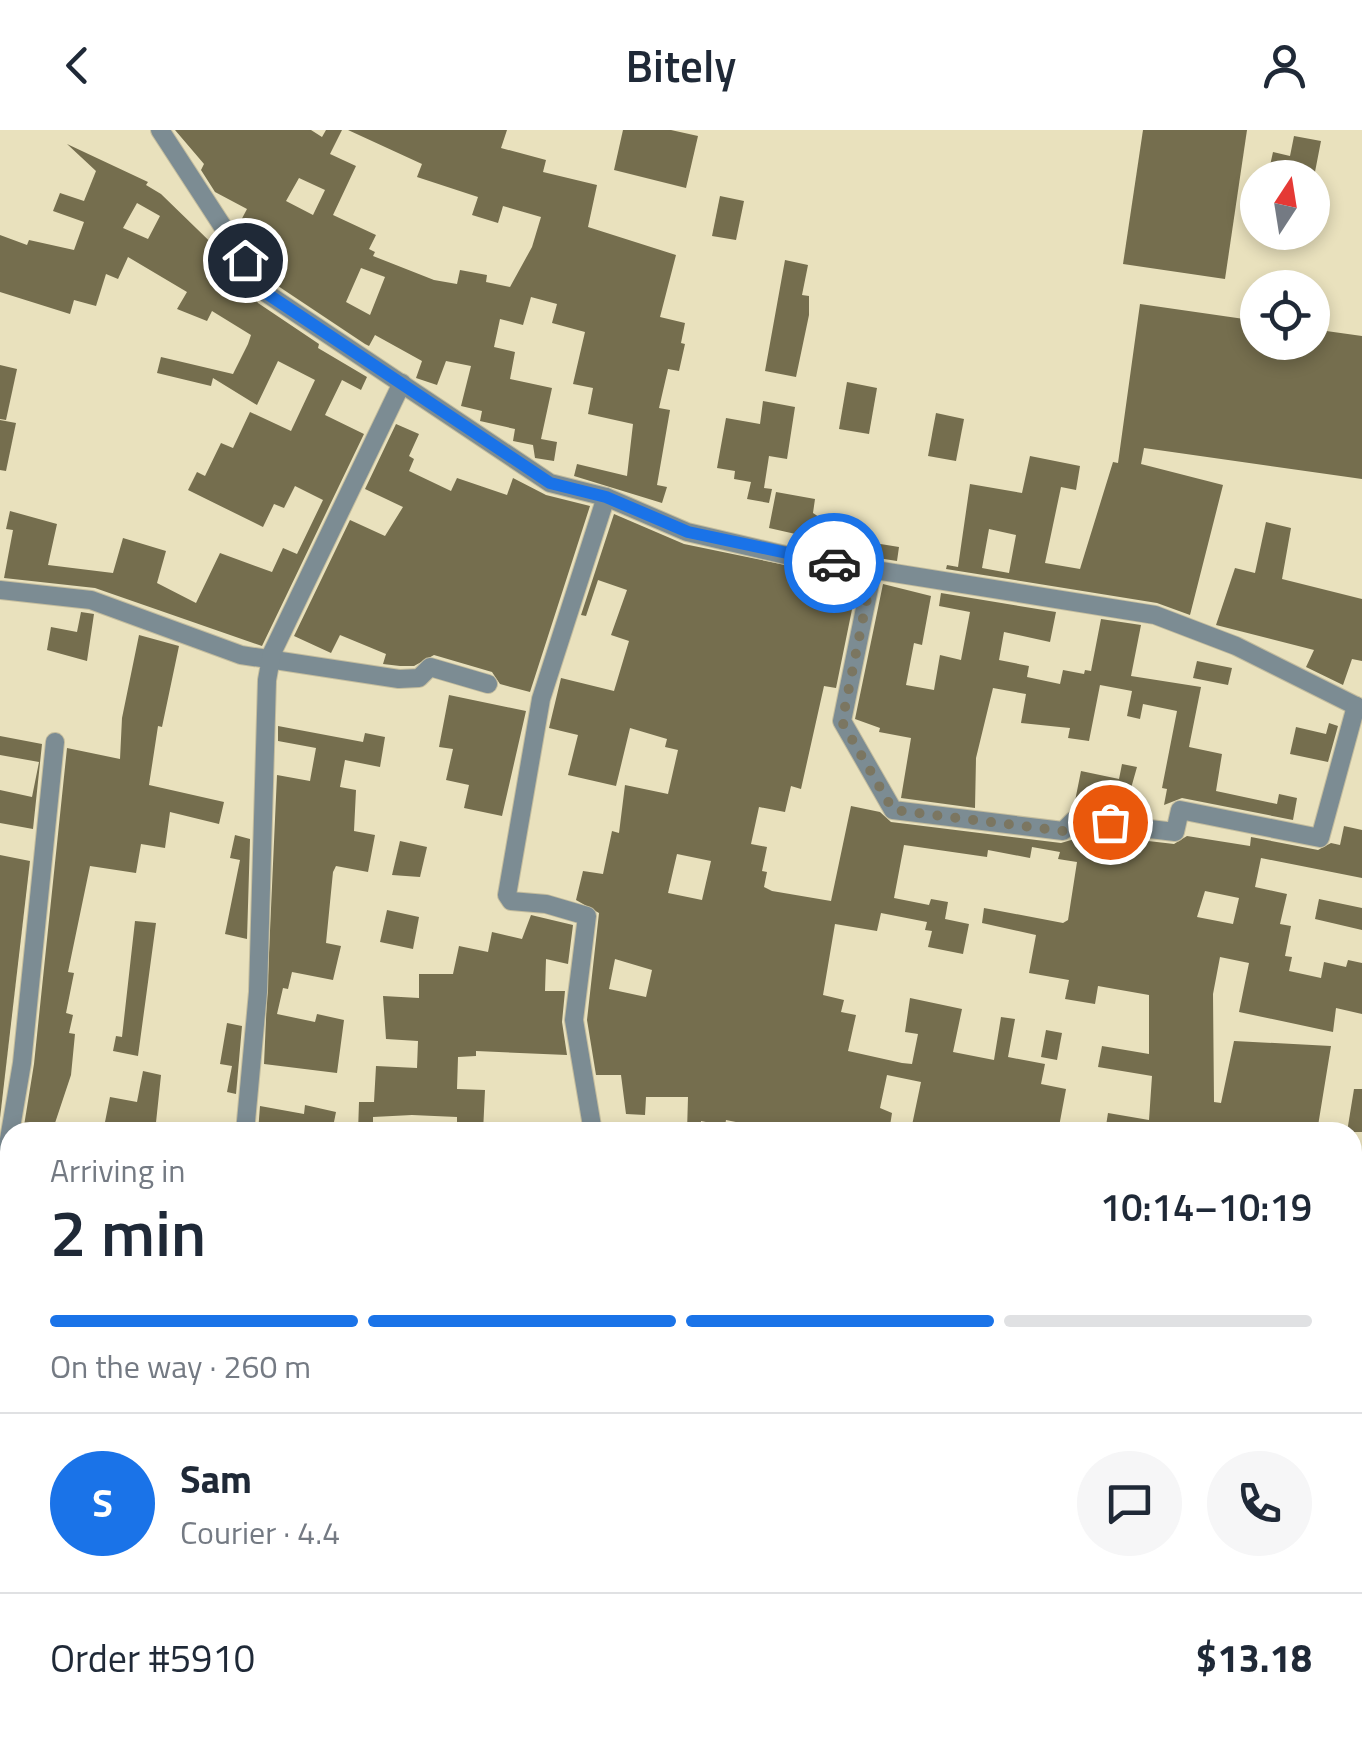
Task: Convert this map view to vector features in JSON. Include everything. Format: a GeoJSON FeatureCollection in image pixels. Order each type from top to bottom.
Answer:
{"type":"FeatureCollection","features":[{"type":"Feature","properties":{"kind":"street"},"geometry":{"type":"LineString","coordinates":[[160,130],[266,293],[550,483],[606,497],[688,532],[873,569],[1156,615],[1236,646],[1359,707],[1320,838],[1180,810],[1175,832],[1074,820],[1063,831],[893,810],[842,722],[873,569]]}},
{"type":"Feature","properties":{"kind":"street"},"geometry":{"type":"LineString","coordinates":[[245,1122],[258,992],[271,659],[402,383]]}},
{"type":"Feature","properties":{"kind":"street"},"geometry":{"type":"LineString","coordinates":[[591,1122],[574,1020],[587,916],[546,904],[510,901],[507,896],[541,699],[606,497]]}},
{"type":"Feature","properties":{"kind":"street"},"geometry":{"type":"LineString","coordinates":[[0,590],[92,600],[172,634],[241,655],[399,680],[419,678],[430,667],[488,684]]}},
{"type":"Feature","properties":{"kind":"street"},"geometry":{"type":"LineString","coordinates":[[11,1122],[22,1063],[54,742]]}},
{"type":"Feature","properties":{"kind":"building"},"geometry":{"type":"Polygon","coordinates":[[[175,130],[311,130],[322,137],[326,130],[342,130],[330,154],[356,166],[333,215],[376,235],[369,249],[375,252],[373,256],[434,280],[457,284],[460,270],[487,275],[486,282],[510,287],[532,247],[541,217],[503,206],[498,223],[472,215],[478,197],[417,177],[422,164],[348,130],[507,130],[501,148],[546,160],[543,172],[597,185],[588,227],[676,255],[660,317],[685,323],[681,343],[685,344],[679,371],[668,369],[659,408],[670,410],[657,485],[667,487],[662,503],[574,476],[577,464],[627,476],[633,424],[588,414],[593,388],[573,384],[585,332],[552,323],[557,304],[531,297],[523,325],[500,319],[494,347],[515,352],[510,379],[552,388],[541,439],[557,442],[554,461],[535,458],[533,445],[513,441],[515,429],[480,421],[482,411],[461,406],[471,366],[446,361],[437,385],[416,378],[422,361],[375,335],[369,346],[365,344],[275,284],[268,274],[277,261],[272,258],[274,254],[245,238],[238,226],[247,209],[215,192],[201,170],[204,164],[175,130]],[[299,178],[286,201],[313,215],[325,190],[299,178]],[[361,268],[346,302],[370,315],[385,277],[361,268]]]}},
{"type":"Feature","properties":{"kind":"building"},"geometry":{"type":"Polygon","coordinates":[[[623,130],[671,130],[698,136],[686,188],[614,170],[623,130]]]}},
{"type":"Feature","properties":{"kind":"building"},"geometry":{"type":"Polygon","coordinates":[[[1143,130],[1247,130],[1225,279],[1123,264],[1143,130]]]}},
{"type":"Feature","properties":{"kind":"building"},"geometry":{"type":"Polygon","coordinates":[[[1294,136],[1321,141],[1317,160],[1271,160],[1273,152],[1290,156],[1294,136]]]}},
{"type":"Feature","properties":{"kind":"building"},"geometry":{"type":"Polygon","coordinates":[[[67,144],[148,182],[146,185],[161,194],[232,263],[258,303],[319,344],[318,348],[367,377],[361,390],[342,380],[325,415],[364,434],[262,646],[95,588],[4,578],[13,530],[6,529],[10,511],[57,524],[48,565],[113,573],[123,538],[166,551],[157,583],[196,603],[220,553],[272,572],[283,548],[297,554],[323,500],[295,486],[284,508],[274,504],[263,527],[188,490],[197,472],[205,476],[221,443],[233,448],[250,412],[291,431],[315,380],[278,361],[257,405],[213,378],[211,386],[157,373],[161,357],[233,374],[248,344],[251,335],[212,311],[207,321],[177,309],[187,292],[128,257],[118,279],[106,274],[96,306],[74,300],[70,314],[0,292],[0,235],[27,245],[29,240],[74,250],[84,222],[53,211],[60,193],[84,201],[96,171],[67,144]],[[137,203],[123,228],[148,239],[160,216],[137,203]]]}},
{"type":"Feature","properties":{"kind":"building"},"geometry":{"type":"Polygon","coordinates":[[[720,196],[744,201],[736,240],[712,236],[720,196]]]}},
{"type":"Feature","properties":{"kind":"building"},"geometry":{"type":"Polygon","coordinates":[[[785,260],[808,265],[802,295],[809,296],[809,315],[796,377],[765,371],[785,260]]]}},
{"type":"Feature","properties":{"kind":"building"},"geometry":{"type":"Polygon","coordinates":[[[1140,304],[1240,318],[1240,360],[1330,360],[1330,332],[1362,336],[1362,479],[1144,448],[1141,464],[1223,485],[1190,615],[1157,603],[946,569],[947,565],[958,567],[970,484],[1022,493],[1030,456],[1080,466],[1076,490],[1061,487],[1045,563],[1080,569],[1113,462],[1118,463],[1140,304]],[[989,529],[982,568],[1009,573],[1016,535],[989,529]]]}},
{"type":"Feature","properties":{"kind":"building"},"geometry":{"type":"Polygon","coordinates":[[[0,365],[17,369],[6,420],[0,419],[0,365]]]}},
{"type":"Feature","properties":{"kind":"building"},"geometry":{"type":"Polygon","coordinates":[[[847,382],[877,388],[869,434],[839,429],[847,382]]]}},
{"type":"Feature","properties":{"kind":"building"},"geometry":{"type":"Polygon","coordinates":[[[763,401],[795,407],[787,459],[769,456],[764,488],[772,489],[769,503],[747,499],[751,482],[734,479],[735,471],[717,468],[726,418],[760,424],[763,401]]]}},
{"type":"Feature","properties":{"kind":"building"},"geometry":{"type":"Polygon","coordinates":[[[936,413],[964,419],[956,461],[928,456],[936,413]]]}},
{"type":"Feature","properties":{"kind":"building"},"geometry":{"type":"Polygon","coordinates":[[[0,420],[16,423],[6,471],[0,470],[0,420]]]}},
{"type":"Feature","properties":{"kind":"building"},"geometry":{"type":"Polygon","coordinates":[[[396,424],[419,434],[409,456],[414,459],[409,471],[451,491],[457,478],[507,495],[513,478],[546,495],[590,506],[530,692],[500,684],[492,672],[434,655],[414,666],[383,664],[386,654],[340,635],[331,653],[294,636],[350,520],[385,536],[403,507],[365,489],[396,424]]]}},
{"type":"Feature","properties":{"kind":"building"},"geometry":{"type":"Polygon","coordinates":[[[776,492],[815,499],[813,513],[819,517],[859,524],[856,540],[899,547],[897,561],[820,549],[822,540],[769,528],[776,492]]]}},
{"type":"Feature","properties":{"kind":"building"},"geometry":{"type":"Polygon","coordinates":[[[614,514],[684,544],[858,580],[836,688],[824,686],[801,789],[791,786],[785,812],[759,807],[751,844],[767,847],[762,871],[767,872],[764,887],[772,891],[831,901],[851,806],[880,812],[891,822],[1061,843],[1078,838],[1079,833],[1174,844],[1187,836],[1250,846],[1251,837],[1318,850],[1331,843],[1340,845],[1344,826],[1362,830],[1362,878],[1261,858],[1255,887],[1287,894],[1280,924],[1291,926],[1285,956],[1292,957],[1289,971],[1321,978],[1324,962],[1346,967],[1348,960],[1362,963],[1362,1014],[1336,1008],[1333,1032],[1239,1012],[1249,963],[1220,957],[1213,994],[1214,1102],[1221,1103],[1234,1041],[1331,1046],[1319,1122],[1107,1122],[1108,1113],[1149,1120],[1152,1076],[1098,1067],[1102,1046],[1149,1054],[1149,995],[1098,986],[1095,1004],[1065,999],[1069,980],[1029,973],[1036,935],[982,923],[984,908],[1063,923],[1068,920],[1077,862],[1058,859],[1060,852],[1032,847],[1030,858],[988,850],[987,857],[904,845],[894,898],[929,905],[931,899],[948,902],[945,919],[969,924],[963,954],[928,947],[932,931],[925,930],[927,922],[881,913],[877,931],[835,924],[823,995],[844,1000],[841,1012],[856,1015],[848,1051],[912,1064],[918,1034],[905,1032],[910,998],[962,1009],[953,1052],[994,1060],[1001,1017],[1015,1019],[1008,1057],[1045,1064],[1041,1084],[1066,1089],[1060,1122],[913,1122],[921,1082],[887,1075],[880,1108],[892,1113],[891,1122],[687,1122],[688,1097],[646,1097],[645,1115],[626,1114],[621,1075],[596,1075],[587,1020],[599,913],[576,900],[583,871],[603,874],[612,831],[619,833],[625,785],[668,794],[678,750],[665,747],[667,739],[630,728],[616,786],[568,775],[578,735],[549,728],[561,678],[614,691],[629,641],[611,635],[627,590],[598,580],[586,616],[581,615],[614,514]],[[677,854],[668,893],[702,900],[711,861],[677,854]],[[1205,891],[1197,917],[1233,924],[1239,898],[1205,891]],[[615,959],[609,989],[646,997],[652,970],[615,959]]]}},
{"type":"Feature","properties":{"kind":"building"},"geometry":{"type":"Polygon","coordinates":[[[1266,522],[1291,528],[1282,579],[1362,599],[1362,661],[1352,659],[1343,685],[1306,667],[1314,650],[1216,625],[1235,568],[1255,573],[1266,522]]]}},
{"type":"Feature","properties":{"kind":"building"},"geometry":{"type":"Polygon","coordinates":[[[883,584],[931,596],[922,645],[914,643],[906,685],[934,690],[940,655],[961,660],[970,612],[939,606],[941,593],[1056,612],[1050,642],[1004,632],[999,660],[1029,666],[1027,677],[1060,684],[1063,670],[1084,674],[1085,670],[1091,671],[1101,619],[1141,625],[1131,676],[1201,687],[1189,747],[1222,754],[1216,791],[1277,804],[1279,794],[1297,798],[1293,820],[1182,798],[1164,805],[1167,789],[1162,788],[1177,711],[1143,704],[1140,719],[1127,716],[1132,691],[1100,685],[1089,741],[1068,738],[1070,728],[1021,723],[1026,694],[993,688],[976,758],[975,808],[901,798],[911,738],[879,732],[880,728],[855,719],[883,584]]]}},
{"type":"Feature","properties":{"kind":"building"},"geometry":{"type":"Polygon","coordinates":[[[81,612],[94,614],[87,661],[47,650],[51,627],[77,632],[81,612]]]}},
{"type":"Feature","properties":{"kind":"building"},"geometry":{"type":"Polygon","coordinates":[[[139,635],[179,646],[162,727],[158,726],[149,785],[224,802],[219,824],[170,812],[165,848],[141,844],[136,873],[90,866],[68,972],[74,973],[66,1013],[73,1015],[69,1033],[75,1034],[71,1075],[55,1122],[25,1122],[67,748],[120,759],[122,718],[139,635]]]}},
{"type":"Feature","properties":{"kind":"building"},"geometry":{"type":"Polygon","coordinates":[[[1197,661],[1232,668],[1228,685],[1193,678],[1197,661]]]}},
{"type":"Feature","properties":{"kind":"building"},"geometry":{"type":"Polygon","coordinates":[[[449,695],[526,711],[502,816],[464,808],[469,785],[446,780],[453,749],[439,747],[449,695]]]}},
{"type":"Feature","properties":{"kind":"building"},"geometry":{"type":"Polygon","coordinates":[[[1329,723],[1338,726],[1328,762],[1290,754],[1296,727],[1326,734],[1329,723]]]}},
{"type":"Feature","properties":{"kind":"building"},"geometry":{"type":"Polygon","coordinates":[[[278,726],[363,742],[365,733],[385,737],[380,767],[345,760],[340,787],[356,790],[354,831],[375,835],[368,872],[336,866],[333,872],[326,943],[341,946],[333,980],[292,972],[288,989],[283,988],[277,1014],[315,1022],[317,1014],[344,1020],[337,1073],[264,1064],[277,775],[310,781],[316,748],[278,741],[278,726]]]}},
{"type":"Feature","properties":{"kind":"building"},"geometry":{"type":"Polygon","coordinates":[[[0,736],[42,744],[33,829],[0,823],[0,790],[32,797],[39,762],[0,755],[0,736]]]}},
{"type":"Feature","properties":{"kind":"building"},"geometry":{"type":"Polygon","coordinates":[[[1122,764],[1137,767],[1124,813],[1084,809],[1085,803],[1075,801],[1081,771],[1119,779],[1122,764]]]}},
{"type":"Feature","properties":{"kind":"building"},"geometry":{"type":"Polygon","coordinates":[[[235,835],[250,839],[247,939],[225,934],[240,860],[230,858],[235,835]]]}},
{"type":"Feature","properties":{"kind":"building"},"geometry":{"type":"Polygon","coordinates":[[[400,841],[427,847],[420,877],[392,875],[400,841]]]}},
{"type":"Feature","properties":{"kind":"building"},"geometry":{"type":"Polygon","coordinates":[[[0,855],[30,861],[0,1118],[0,855]]]}},
{"type":"Feature","properties":{"kind":"building"},"geometry":{"type":"Polygon","coordinates":[[[1319,899],[1362,908],[1362,930],[1315,919],[1319,899]]]}},
{"type":"Feature","properties":{"kind":"building"},"geometry":{"type":"Polygon","coordinates":[[[387,910],[419,917],[413,949],[380,942],[387,910]]]}},
{"type":"Feature","properties":{"kind":"building"},"geometry":{"type":"Polygon","coordinates":[[[531,915],[573,925],[568,964],[546,959],[545,991],[565,991],[562,1022],[567,1055],[476,1051],[476,1056],[458,1057],[457,1089],[485,1090],[483,1122],[412,1115],[373,1117],[373,1122],[358,1122],[359,1102],[374,1102],[376,1066],[417,1068],[418,1041],[386,1039],[383,996],[419,998],[419,974],[453,974],[459,946],[488,952],[492,932],[522,939],[531,915]]]}},
{"type":"Feature","properties":{"kind":"building"},"geometry":{"type":"Polygon","coordinates":[[[135,921],[156,923],[138,1056],[113,1051],[116,1036],[122,1037],[135,921]]]}},
{"type":"Feature","properties":{"kind":"building"},"geometry":{"type":"Polygon","coordinates":[[[227,1023],[242,1026],[236,1094],[227,1092],[232,1066],[220,1064],[227,1023]]]}},
{"type":"Feature","properties":{"kind":"building"},"geometry":{"type":"Polygon","coordinates":[[[1046,1030],[1062,1033],[1057,1060],[1041,1057],[1046,1030]]]}},
{"type":"Feature","properties":{"kind":"building"},"geometry":{"type":"Polygon","coordinates":[[[143,1071],[161,1075],[156,1122],[105,1122],[110,1097],[137,1102],[143,1071]]]}},
{"type":"Feature","properties":{"kind":"building"},"geometry":{"type":"Polygon","coordinates":[[[1354,1089],[1362,1089],[1362,1122],[1349,1122],[1354,1089]]]}},
{"type":"Feature","properties":{"kind":"building"},"geometry":{"type":"Polygon","coordinates":[[[305,1105],[336,1112],[334,1122],[259,1122],[260,1106],[304,1114],[305,1105]]]}},
{"type":"Feature","properties":{"kind":"way so far"},"geometry":{"type":"LineString","coordinates":[[834,563],[873,569],[842,722],[893,810],[1063,831],[1074,820],[1106,826],[1110,822]]}},
{"type":"Feature","properties":{"kind":"route"},"geometry":{"type":"LineString","coordinates":[[245,260],[266,293],[550,483],[606,497],[688,532],[834,563]]}}]}
